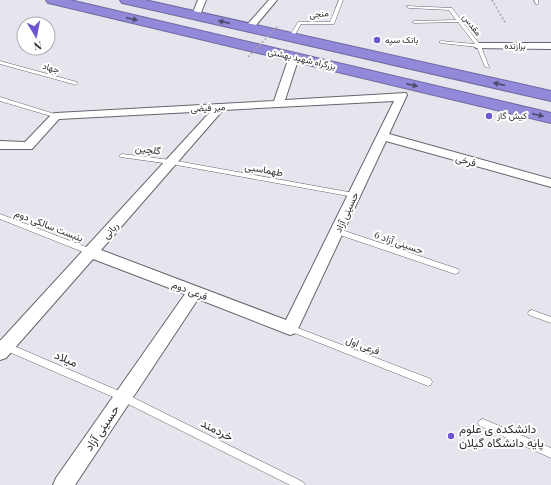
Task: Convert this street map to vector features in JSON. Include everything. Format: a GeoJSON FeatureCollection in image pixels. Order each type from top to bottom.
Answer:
{"type":"FeatureCollection","features":[{"type":"Feature","properties":{"kind":"highway","name":"بزرگراه شهید بهشتی"},"geometry":{"type":"LineString","coordinates":[[53,0],[74,2],[551,118]]}},
{"type":"Feature","properties":{"kind":"highway"},"geometry":{"type":"LineString","coordinates":[[89,0],[109,4],[152,6]]}},
{"type":"Feature","properties":{"kind":"highway","name":"بزرگراه شهید بهشتی"},"geometry":{"type":"LineString","coordinates":[[127,0],[551,96]]}},
{"type":"Feature","properties":{"kind":"highway"},"geometry":{"type":"LineString","coordinates":[[319,43],[388,46],[551,82]]}},
{"type":"Feature","properties":{"kind":"highway"},"geometry":{"type":"LineString","coordinates":[[296,57],[369,87],[551,132]]}},
{"type":"Feature","properties":{"kind":"street"},"geometry":{"type":"LineString","coordinates":[[196,16],[202,0]]}},
{"type":"Feature","properties":{"kind":"street"},"geometry":{"type":"LineString","coordinates":[[249,28],[273,0]]}},
{"type":"Feature","properties":{"kind":"street","name":"برازنده"},"geometry":{"type":"LineString","coordinates":[[479,46],[551,46]]}},
{"type":"Feature","properties":{"kind":"street"},"geometry":{"type":"LineString","coordinates":[[278,104],[296,57]]}},
{"type":"Feature","properties":{"kind":"street","name":"میر فیضی"},"geometry":{"type":"LineString","coordinates":[[56,116],[401,96]]}},
{"type":"Feature","properties":{"kind":"street","name":"حسینی آزاد"},"geometry":{"type":"LineString","coordinates":[[290,328],[401,96]]}},
{"type":"Feature","properties":{"kind":"street","name":"ربانی"},"geometry":{"type":"LineString","coordinates":[[2,348],[91,252],[220,107]]}},
{"type":"Feature","properties":{"kind":"street"},"geometry":{"type":"LineString","coordinates":[[0,145],[28,146],[56,116]]}},
{"type":"Feature","properties":{"kind":"street","name":"فرخی"},"geometry":{"type":"LineString","coordinates":[[382,136],[551,184]]}},
{"type":"Feature","properties":{"kind":"street","name":"فرعی دوم"},"geometry":{"type":"LineString","coordinates":[[91,252],[290,328]]}},
{"type":"Feature","properties":{"kind":"street","name":"حسینی آزاد"},"geometry":{"type":"LineString","coordinates":[[63,485],[195,292]]}},
{"type":"Feature","properties":{"kind":"lane","name":"منجی"},"geometry":{"type":"LineString","coordinates":[[291,37],[300,23],[332,22],[341,0]]}},
{"type":"Feature","properties":{"kind":"lane","name":"مقدس"},"geometry":{"type":"LineString","coordinates":[[409,7],[450,9],[479,46],[487,67]]}},
{"type":"Feature","properties":{"kind":"lane"},"geometry":{"type":"LineString","coordinates":[[414,22],[459,21]]}},
{"type":"Feature","properties":{"kind":"lane"},"geometry":{"type":"LineString","coordinates":[[441,42],[479,46]]}},
{"type":"Feature","properties":{"kind":"lane","name":"جهاد"},"geometry":{"type":"LineString","coordinates":[[0,62],[75,83]]}},
{"type":"Feature","properties":{"kind":"lane"},"geometry":{"type":"LineString","coordinates":[[0,99],[56,116]]}},
{"type":"Feature","properties":{"kind":"lane","name":"گلچین"},"geometry":{"type":"LineString","coordinates":[[122,156],[171,162]]}},
{"type":"Feature","properties":{"kind":"lane","name":"طهماسبی"},"geometry":{"type":"LineString","coordinates":[[171,162],[354,195]]}},
{"type":"Feature","properties":{"kind":"lane","name":"بنبست سالکی دوم"},"geometry":{"type":"LineString","coordinates":[[0,216],[91,252]]}},
{"type":"Feature","properties":{"kind":"lane","name":"حسینی آزاد 6"},"geometry":{"type":"LineString","coordinates":[[336,231],[455,271]]}},
{"type":"Feature","properties":{"kind":"lane"},"geometry":{"type":"LineString","coordinates":[[532,313],[551,320]]}},
{"type":"Feature","properties":{"kind":"lane","name":"فرعی اول"},"geometry":{"type":"LineString","coordinates":[[290,328],[428,382]]}},
{"type":"Feature","properties":{"kind":"lane","name":"میلاد"},"geometry":{"type":"LineString","coordinates":[[2,348],[123,397]]}},
{"type":"Feature","properties":{"kind":"lane","name":"خردمند"},"geometry":{"type":"LineString","coordinates":[[123,397],[300,485]]}},
{"type":"Feature","properties":{"kind":"lane"},"geometry":{"type":"LineString","coordinates":[[483,423],[551,453]]}},
{"type":"Feature","properties":{"kind":"path"},"geometry":{"type":"LineString","coordinates":[[492,0],[506,24]]}},
{"type":"Feature","properties":{"kind":"path"},"geometry":{"type":"LineString","coordinates":[[248,58],[278,26]]}},
{"type":"Feature","properties":{"kind":"place","name":"بانک سپه"},"geometry":{"type":"Point","coordinates":[377,40]}},
{"type":"Feature","properties":{"kind":"place","name":"كيش گاز"},"geometry":{"type":"Point","coordinates":[489,116]}},
{"type":"Feature","properties":{"kind":"place","name":"دانشکده ی علوم پایه دانشگاه گیلان"},"geometry":{"type":"Point","coordinates":[451,436]}}]}
